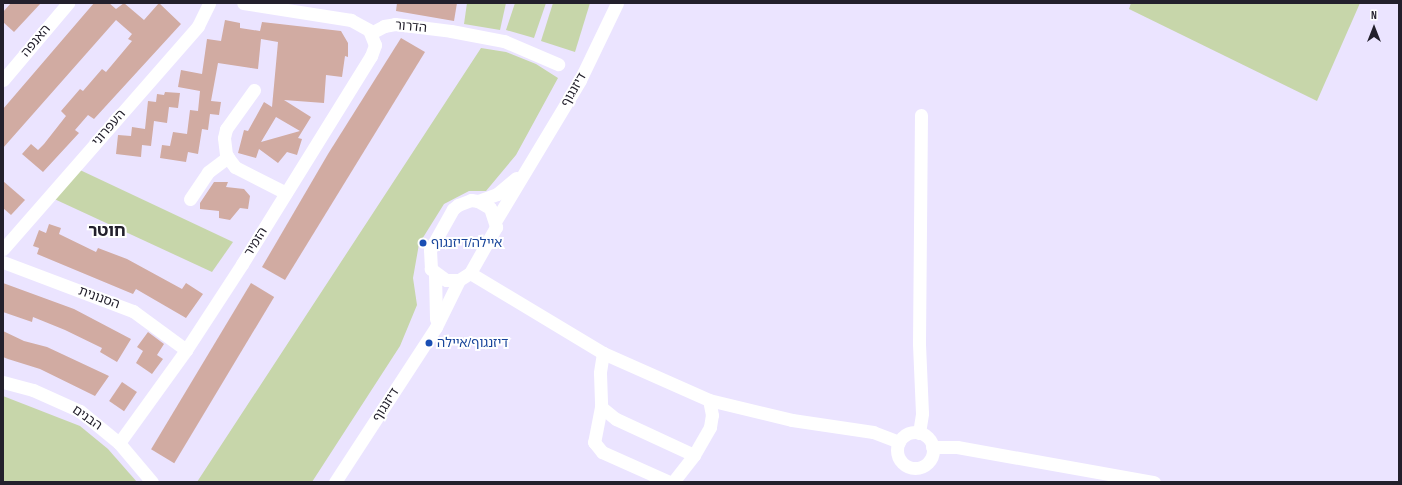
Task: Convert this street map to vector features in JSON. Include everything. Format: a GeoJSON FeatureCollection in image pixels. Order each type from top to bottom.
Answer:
{"type":"FeatureCollection","features":[{"type":"Feature","properties":{"kind":"street","name":"האנפה"},"geometry":{"type":"LineString","coordinates":[[3,80],[68,3]]}},
{"type":"Feature","properties":{"kind":"street","name":"העפרוני"},"geometry":{"type":"LineString","coordinates":[[3,249],[198,26],[209,3]]}},
{"type":"Feature","properties":{"kind":"street"},"geometry":{"type":"LineString","coordinates":[[243,3],[351,20],[362,24],[371,33]]}},
{"type":"Feature","properties":{"kind":"street","name":"דיזנגוף"},"geometry":{"type":"LineString","coordinates":[[335,482],[436,327],[464,277],[493,234],[496,220],[522,173],[583,75],[617,3]]}},
{"type":"Feature","properties":{"kind":"street","name":"הדרור"},"geometry":{"type":"LineString","coordinates":[[371,33],[384,26],[395,24],[451,31],[504,41],[558,64]]}},
{"type":"Feature","properties":{"kind":"street","name":"הזמיר"},"geometry":{"type":"LineString","coordinates":[[119,442],[186,350],[371,56],[375,45],[371,33]]}},
{"type":"Feature","properties":{"kind":"street"},"geometry":{"type":"LineString","coordinates":[[254,90],[226,129],[224,148],[228,157],[235,166],[286,193]]}},
{"type":"Feature","properties":{"kind":"street"},"geometry":{"type":"LineString","coordinates":[[919,433],[922,413],[920,343],[921,114]]}},
{"type":"Feature","properties":{"kind":"street"},"geometry":{"type":"LineString","coordinates":[[190,199],[208,172],[228,157]]}},
{"type":"Feature","properties":{"kind":"street","name":"דיזנגוף"},"geometry":{"type":"LineString","coordinates":[[435,274],[429,262],[430,250],[453,209],[464,201],[478,201],[497,194],[522,173]]}},
{"type":"Feature","properties":{"kind":"street"},"geometry":{"type":"LineString","coordinates":[[478,201],[490,208],[496,220]]}},
{"type":"Feature","properties":{"kind":"street","name":"הסנונית"},"geometry":{"type":"LineString","coordinates":[[3,262],[133,311],[186,350]]}},
{"type":"Feature","properties":{"kind":"street"},"geometry":{"type":"LineString","coordinates":[[436,327],[435,274],[446,280],[464,277],[603,353],[709,400],[792,420],[873,432],[899,442]]}},
{"type":"Feature","properties":{"kind":"street"},"geometry":{"type":"LineString","coordinates":[[603,353],[600,374],[601,407],[594,442],[602,452],[669,482]]}},
{"type":"Feature","properties":{"kind":"street","name":"הבנים"},"geometry":{"type":"LineString","coordinates":[[3,382],[33,390],[80,411],[119,442],[152,482]]}},
{"type":"Feature","properties":{"kind":"street"},"geometry":{"type":"LineString","coordinates":[[673,482],[694,455],[710,427],[712,415],[709,400]]}},
{"type":"Feature","properties":{"kind":"street"},"geometry":{"type":"LineString","coordinates":[[601,407],[616,419],[694,455]]}},
{"type":"Feature","properties":{"kind":"street"},"geometry":{"type":"LineString","coordinates":[[919,433],[928,439],[932,447],[928,462],[920,467],[909,467],[898,457],[899,442],[906,434],[919,433]]}},
{"type":"Feature","properties":{"kind":"street"},"geometry":{"type":"LineString","coordinates":[[932,447],[957,447],[1154,482]]}},
{"type":"Feature","properties":{"kind":"green space"},"geometry":{"type":"Polygon","coordinates":[[[467,3],[506,3],[500,30],[464,24],[467,3]]]}},
{"type":"Feature","properties":{"kind":"green space"},"geometry":{"type":"Polygon","coordinates":[[[515,3],[546,3],[534,38],[506,30],[515,3]]]}},
{"type":"Feature","properties":{"kind":"green space"},"geometry":{"type":"Polygon","coordinates":[[[553,3],[590,3],[575,52],[541,41],[553,3]]]}},
{"type":"Feature","properties":{"kind":"green space"},"geometry":{"type":"Polygon","coordinates":[[[1131,3],[1360,3],[1317,101],[1129,9],[1131,3]]]}},
{"type":"Feature","properties":{"kind":"green space"},"geometry":{"type":"Polygon","coordinates":[[[481,48],[506,52],[536,64],[558,78],[516,155],[486,191],[469,191],[444,204],[419,244],[413,278],[417,305],[400,346],[312,482],[197,482],[481,48]]]}},
{"type":"Feature","properties":{"kind":"green space"},"geometry":{"type":"Polygon","coordinates":[[[80,170],[233,242],[212,272],[50,197],[80,170]]]}},
{"type":"Feature","properties":{"kind":"green space"},"geometry":{"type":"Polygon","coordinates":[[[3,396],[80,426],[108,449],[137,482],[3,482],[3,396]]]}},
{"type":"Feature","properties":{"kind":"building"},"geometry":{"type":"Polygon","coordinates":[[[11,3],[41,3],[14,32],[3,22],[3,12],[11,3]]]}},
{"type":"Feature","properties":{"kind":"building"},"geometry":{"type":"Polygon","coordinates":[[[94,3],[109,3],[116,9],[124,3],[144,20],[159,3],[181,24],[94,119],[88,115],[75,130],[79,133],[43,172],[22,154],[31,144],[38,150],[44,144],[66,116],[61,111],[80,89],[83,91],[102,69],[106,72],[132,41],[128,39],[132,34],[116,20],[3,148],[3,109],[94,3]]]}},
{"type":"Feature","properties":{"kind":"building"},"geometry":{"type":"Polygon","coordinates":[[[397,3],[457,3],[454,21],[396,11],[397,3]]]}},
{"type":"Feature","properties":{"kind":"building"},"geometry":{"type":"Polygon","coordinates":[[[225,20],[240,23],[240,28],[260,31],[262,22],[341,31],[348,43],[348,57],[345,56],[342,77],[326,75],[324,103],[284,100],[311,117],[298,138],[302,139],[297,155],[287,152],[278,163],[259,149],[256,158],[238,153],[244,130],[248,131],[264,102],[272,107],[278,42],[261,39],[258,69],[218,63],[211,101],[221,102],[219,115],[210,114],[208,130],[202,129],[198,154],[188,152],[186,162],[160,158],[162,145],[170,146],[173,132],[187,134],[190,110],[198,111],[200,91],[178,87],[181,70],[202,74],[207,39],[221,41],[225,20]],[[276,117],[261,142],[300,131],[276,117]]]}},
{"type":"Feature","properties":{"kind":"building"},"geometry":{"type":"Polygon","coordinates":[[[401,38],[425,52],[285,280],[262,267],[328,154],[401,38]]]}},
{"type":"Feature","properties":{"kind":"building"},"geometry":{"type":"Polygon","coordinates":[[[165,92],[180,93],[178,108],[169,107],[167,123],[154,121],[151,146],[142,145],[141,157],[116,154],[118,135],[131,136],[132,127],[145,129],[148,101],[156,102],[157,94],[164,95],[165,92]]]}},
{"type":"Feature","properties":{"kind":"building"},"geometry":{"type":"Polygon","coordinates":[[[3,181],[25,200],[11,215],[3,208],[3,181]]]}},
{"type":"Feature","properties":{"kind":"building"},"geometry":{"type":"Polygon","coordinates":[[[214,182],[228,182],[226,187],[244,189],[250,196],[248,209],[240,208],[230,220],[219,218],[219,211],[200,209],[200,203],[214,182]]]}},
{"type":"Feature","properties":{"kind":"building"},"geometry":{"type":"Polygon","coordinates":[[[49,224],[61,228],[59,234],[96,252],[98,248],[127,259],[182,289],[186,283],[203,294],[186,318],[136,289],[133,294],[37,254],[39,248],[33,246],[39,230],[46,233],[49,224]]]}},
{"type":"Feature","properties":{"kind":"building"},"geometry":{"type":"Polygon","coordinates":[[[3,283],[74,309],[131,339],[117,362],[100,352],[102,348],[65,330],[33,317],[32,322],[3,312],[3,283]]]}},
{"type":"Feature","properties":{"kind":"building"},"geometry":{"type":"Polygon","coordinates":[[[251,283],[274,297],[174,463],[151,449],[251,283]]]}},
{"type":"Feature","properties":{"kind":"building"},"geometry":{"type":"Polygon","coordinates":[[[3,331],[24,341],[47,347],[109,376],[95,396],[40,369],[3,357],[3,331]]]}},
{"type":"Feature","properties":{"kind":"building"},"geometry":{"type":"Polygon","coordinates":[[[148,332],[164,344],[157,355],[163,359],[152,374],[136,363],[143,351],[137,347],[148,332]]]}},
{"type":"Feature","properties":{"kind":"building"},"geometry":{"type":"Polygon","coordinates":[[[122,382],[137,392],[124,411],[109,401],[122,382]]]}},
{"type":"Feature","properties":{"kind":"place","name":"איילה/דיזנגוף"},"geometry":{"type":"Point","coordinates":[423,243]}},
{"type":"Feature","properties":{"kind":"place","name":"דיזנגוף/איילה"},"geometry":{"type":"Point","coordinates":[429,343]}},
{"type":"Feature","properties":{"kind":"district","name":"חוטר"},"geometry":{"type":"Point","coordinates":[107,232]}}]}
